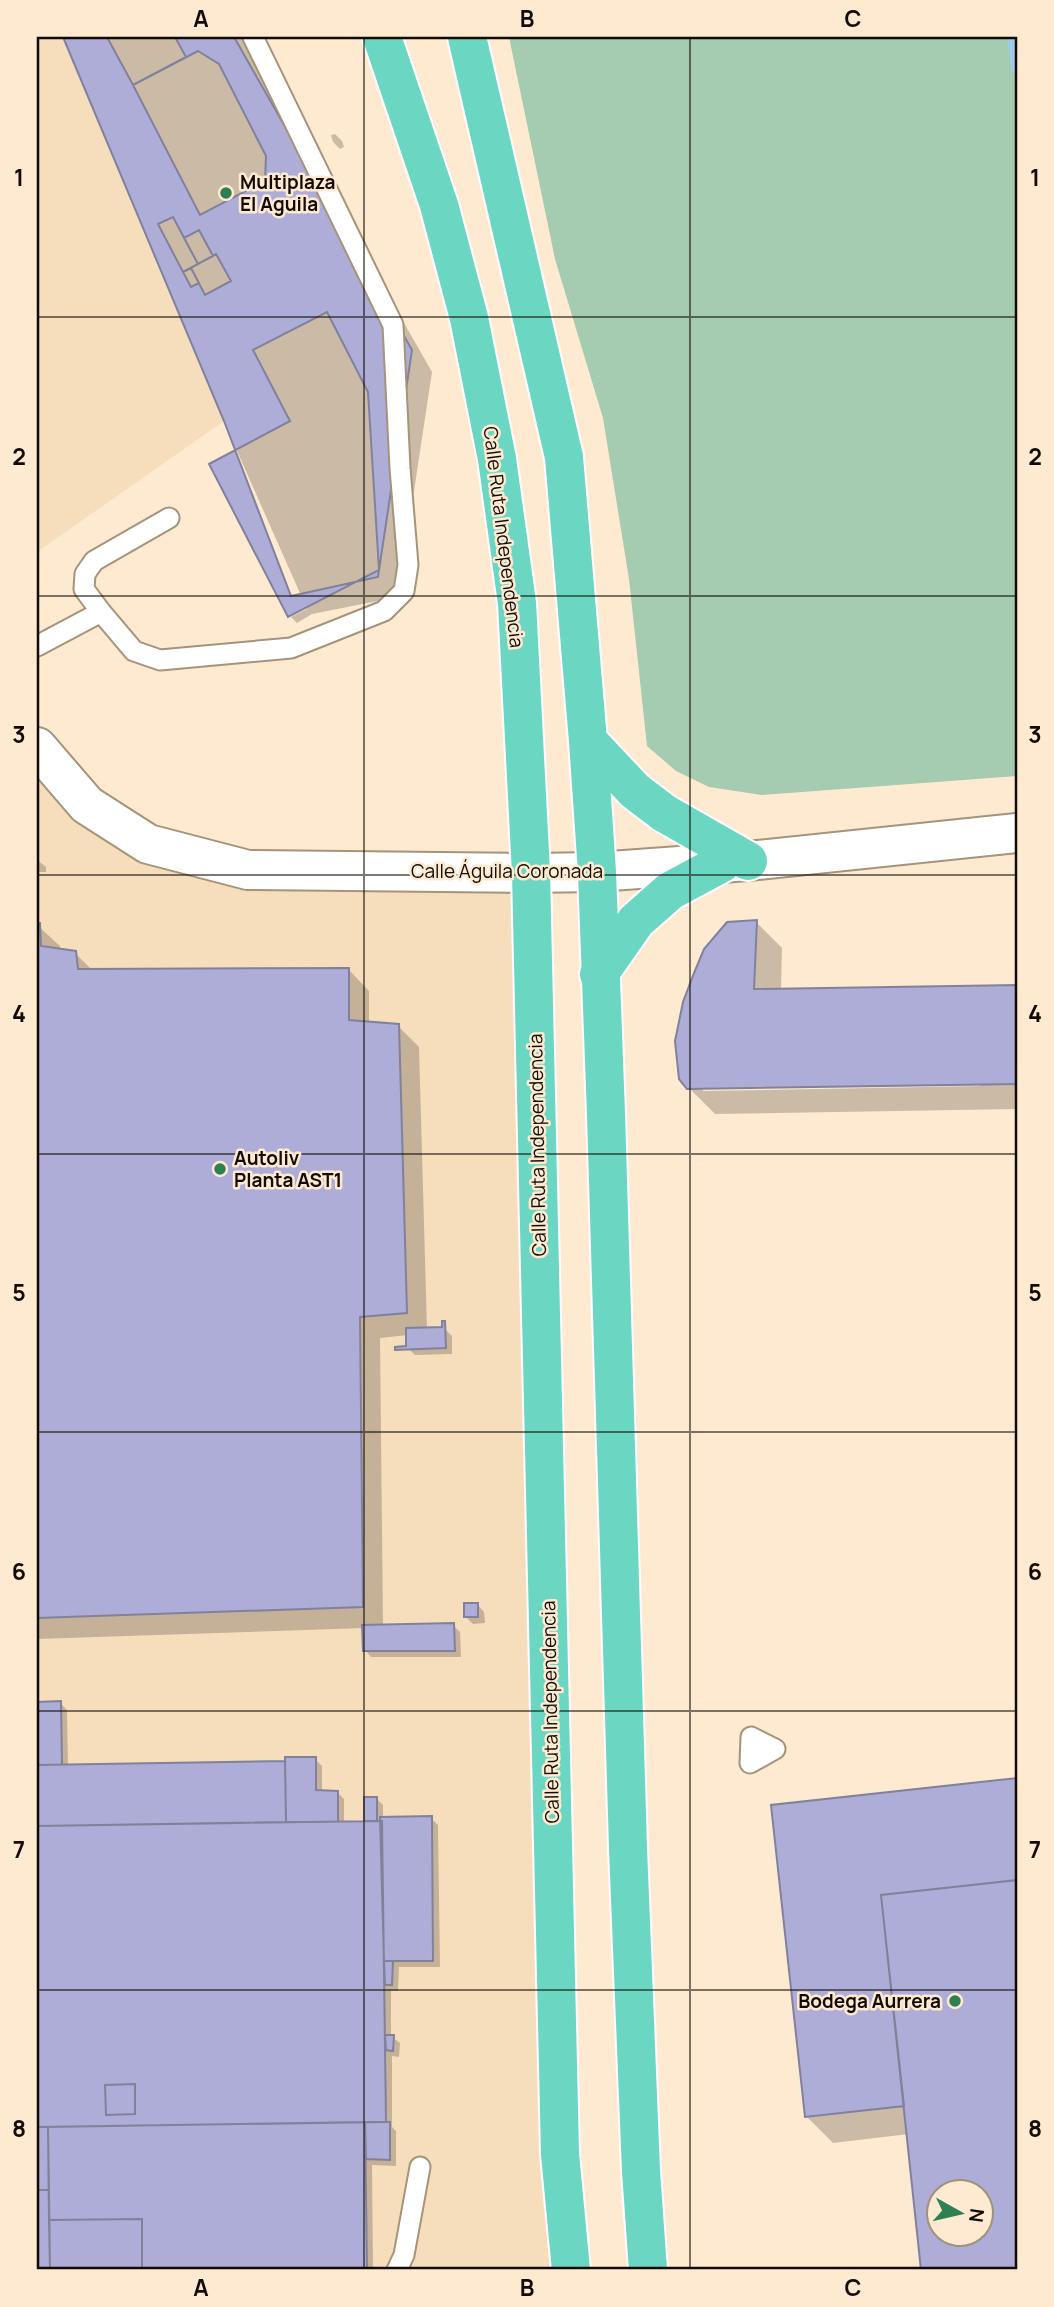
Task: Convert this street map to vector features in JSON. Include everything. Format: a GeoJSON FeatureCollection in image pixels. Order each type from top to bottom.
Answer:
{"type":"FeatureCollection","features":[{"type":"Feature","properties":{"kind":"main road","name":"Calle Ruta Independencia"},"geometry":{"type":"LineString","coordinates":[[382,37],[439,205],[469,318],[497,459],[517,603],[531,873],[560,2154],[571,2270]]}},
{"type":"Feature","properties":{"kind":"main road"},"geometry":{"type":"LineString","coordinates":[[467,37],[564,457],[588,741],[597,872],[617,1423],[628,1848],[641,2171],[648,2270]]}},
{"type":"Feature","properties":{"kind":"main road"},"geometry":{"type":"LineString","coordinates":[[588,741],[635,791],[735,862]]}},
{"type":"Feature","properties":{"kind":"main road"},"geometry":{"type":"LineString","coordinates":[[600,974],[636,920],[670,891],[735,862]]}},
{"type":"Feature","properties":{"kind":"street","name":"Calle Águila Coronada"},"geometry":{"type":"LineString","coordinates":[[37,748],[87,805],[148,845],[248,870],[597,872],[735,862],[1017,833]]}},
{"type":"Feature","properties":{"kind":"lane"},"geometry":{"type":"LineString","coordinates":[[169,518],[94,561],[85,574],[84,589],[134,650],[160,660],[291,648],[384,611],[404,591],[408,565],[393,325],[253,37]]}},
{"type":"Feature","properties":{"kind":"lane"},"geometry":{"type":"LineString","coordinates":[[37,646],[101,612]]}},
{"type":"Feature","properties":{"kind":"lane"},"geometry":{"type":"LineString","coordinates":[[750,1763],[751,1737]]}},
{"type":"Feature","properties":{"kind":"lane"},"geometry":{"type":"LineString","coordinates":[[397,2270],[404,2255],[420,2167]]}},
{"type":"Feature","properties":{"kind":"shaded area"},"geometry":{"type":"Polygon","coordinates":[[[37,37],[63,37],[224,421],[37,552],[37,37]]]}},
{"type":"Feature","properties":{"kind":"shaded area"},"geometry":{"type":"Polygon","coordinates":[[[37,745],[148,844],[531,873],[571,2270],[37,2270],[37,745]]]}},
{"type":"Feature","properties":{"kind":"green space"},"geometry":{"type":"Polygon","coordinates":[[[509,37],[1017,37],[1017,776],[762,795],[709,787],[676,771],[647,746],[629,579],[603,418],[555,259],[509,37]]]}},
{"type":"Feature","properties":{"kind":"building","name":"Multiplaza El Aguila"},"geometry":{"type":"Polygon","coordinates":[[[63,37],[234,37],[412,350],[378,577],[291,596],[224,421],[63,37]]]}},
{"type":"Feature","properties":{"kind":"building"},"geometry":{"type":"Polygon","coordinates":[[[107,37],[175,37],[186,57],[133,85],[107,37]]]}},
{"type":"Feature","properties":{"kind":"building"},"geometry":{"type":"Polygon","coordinates":[[[198,51],[219,64],[266,156],[265,181],[200,215],[133,85],[198,51]]]}},
{"type":"Feature","properties":{"kind":"building"},"geometry":{"type":"Polygon","coordinates":[[[173,217],[198,264],[183,272],[158,224],[173,217]]]}},
{"type":"Feature","properties":{"kind":"building"},"geometry":{"type":"Polygon","coordinates":[[[199,230],[213,256],[198,264],[184,238],[199,230]]]}},
{"type":"Feature","properties":{"kind":"building"},"geometry":{"type":"Polygon","coordinates":[[[216,254],[231,281],[205,295],[191,268],[216,254]]]}},
{"type":"Feature","properties":{"kind":"building"},"geometry":{"type":"Polygon","coordinates":[[[191,268],[199,283],[191,287],[183,272],[191,268]]]}},
{"type":"Feature","properties":{"kind":"building"},"geometry":{"type":"Polygon","coordinates":[[[327,312],[368,392],[379,570],[288,617],[209,464],[290,421],[253,350],[327,312]]]}},
{"type":"Feature","properties":{"kind":"building"},"geometry":{"type":"Polygon","coordinates":[[[757,920],[754,989],[1017,985],[1017,1084],[687,1089],[679,1079],[675,1041],[683,1002],[694,973],[704,949],[727,922],[757,920]]]}},
{"type":"Feature","properties":{"kind":"building","name":"Autoliv Planta AST1"},"geometry":{"type":"Polygon","coordinates":[[[37,923],[40,923],[41,946],[76,951],[78,969],[349,968],[349,1020],[399,1024],[407,1313],[360,1317],[363,1607],[37,1618],[37,923]]]}},
{"type":"Feature","properties":{"kind":"building"},"geometry":{"type":"Polygon","coordinates":[[[442,1321],[445,1321],[446,1348],[395,1350],[395,1347],[406,1346],[406,1328],[442,1327],[442,1321]]]}},
{"type":"Feature","properties":{"kind":"building"},"geometry":{"type":"Polygon","coordinates":[[[464,1603],[478,1603],[478,1617],[464,1617],[464,1603]]]}},
{"type":"Feature","properties":{"kind":"building"},"geometry":{"type":"Polygon","coordinates":[[[454,1623],[455,1651],[363,1651],[362,1625],[454,1623]]]}},
{"type":"Feature","properties":{"kind":"building"},"geometry":{"type":"Polygon","coordinates":[[[61,1701],[62,1765],[37,1765],[37,1702],[61,1701]]]}},
{"type":"Feature","properties":{"kind":"building"},"geometry":{"type":"Polygon","coordinates":[[[285,1757],[316,1757],[316,1790],[338,1791],[338,1822],[286,1822],[285,1757]]]}},
{"type":"Feature","properties":{"kind":"building"},"geometry":{"type":"Polygon","coordinates":[[[285,1761],[286,1822],[37,1826],[37,1765],[285,1761]]]}},
{"type":"Feature","properties":{"kind":"building"},"geometry":{"type":"Polygon","coordinates":[[[1017,1778],[1017,1880],[881,1895],[904,2106],[805,2117],[771,1805],[1017,1778]]]}},
{"type":"Feature","properties":{"kind":"building"},"geometry":{"type":"Polygon","coordinates":[[[364,1797],[377,1797],[377,1821],[364,1821],[364,1797]]]}},
{"type":"Feature","properties":{"kind":"building"},"geometry":{"type":"Polygon","coordinates":[[[432,1816],[433,1961],[384,1961],[380,1817],[432,1816]]]}},
{"type":"Feature","properties":{"kind":"building"},"geometry":{"type":"Polygon","coordinates":[[[382,1821],[386,2122],[37,2127],[37,1826],[382,1821]],[[135,2084],[105,2085],[106,2115],[135,2114],[135,2084]]]}},
{"type":"Feature","properties":{"kind":"building","name":"Bodega Aurrera"},"geometry":{"type":"Polygon","coordinates":[[[1017,1880],[1017,2270],[921,2270],[881,1895],[1017,1880]]]}},
{"type":"Feature","properties":{"kind":"building"},"geometry":{"type":"Polygon","coordinates":[[[384,1961],[393,1961],[392,1985],[385,1985],[384,1961]]]}},
{"type":"Feature","properties":{"kind":"building"},"geometry":{"type":"Polygon","coordinates":[[[385,2035],[394,2035],[393,2051],[386,2050],[385,2035]]]}},
{"type":"Feature","properties":{"kind":"building"},"geometry":{"type":"Polygon","coordinates":[[[135,2084],[135,2114],[106,2115],[105,2085],[135,2084]]]}},
{"type":"Feature","properties":{"kind":"building"},"geometry":{"type":"Polygon","coordinates":[[[365,2122],[367,2270],[142,2270],[142,2219],[49,2220],[48,2127],[365,2122]]]}},
{"type":"Feature","properties":{"kind":"building"},"geometry":{"type":"Polygon","coordinates":[[[365,2122],[390,2122],[390,2160],[366,2159],[365,2122]]]}},
{"type":"Feature","properties":{"kind":"building"},"geometry":{"type":"Polygon","coordinates":[[[37,2127],[48,2127],[49,2190],[37,2190],[37,2127]]]}},
{"type":"Feature","properties":{"kind":"building"},"geometry":{"type":"Polygon","coordinates":[[[37,2190],[49,2190],[50,2270],[37,2270],[37,2190]]]}},
{"type":"Feature","properties":{"kind":"building"},"geometry":{"type":"Polygon","coordinates":[[[142,2219],[142,2270],[50,2270],[49,2220],[142,2219]]]}},
{"type":"Feature","properties":{"kind":"waterway"},"geometry":{"type":"LineString","coordinates":[[1013,37],[1017,68]]}},
{"type":"Feature","properties":{"kind":"place","name":"Multiplaza El Aguila"},"geometry":{"type":"Point","coordinates":[226,193]}},
{"type":"Feature","properties":{"kind":"place","name":"Autoliv Planta AST1"},"geometry":{"type":"Point","coordinates":[220,1169]}},
{"type":"Feature","properties":{"kind":"place","name":"Bodega Aurrera"},"geometry":{"type":"Point","coordinates":[955,2001]}}]}
